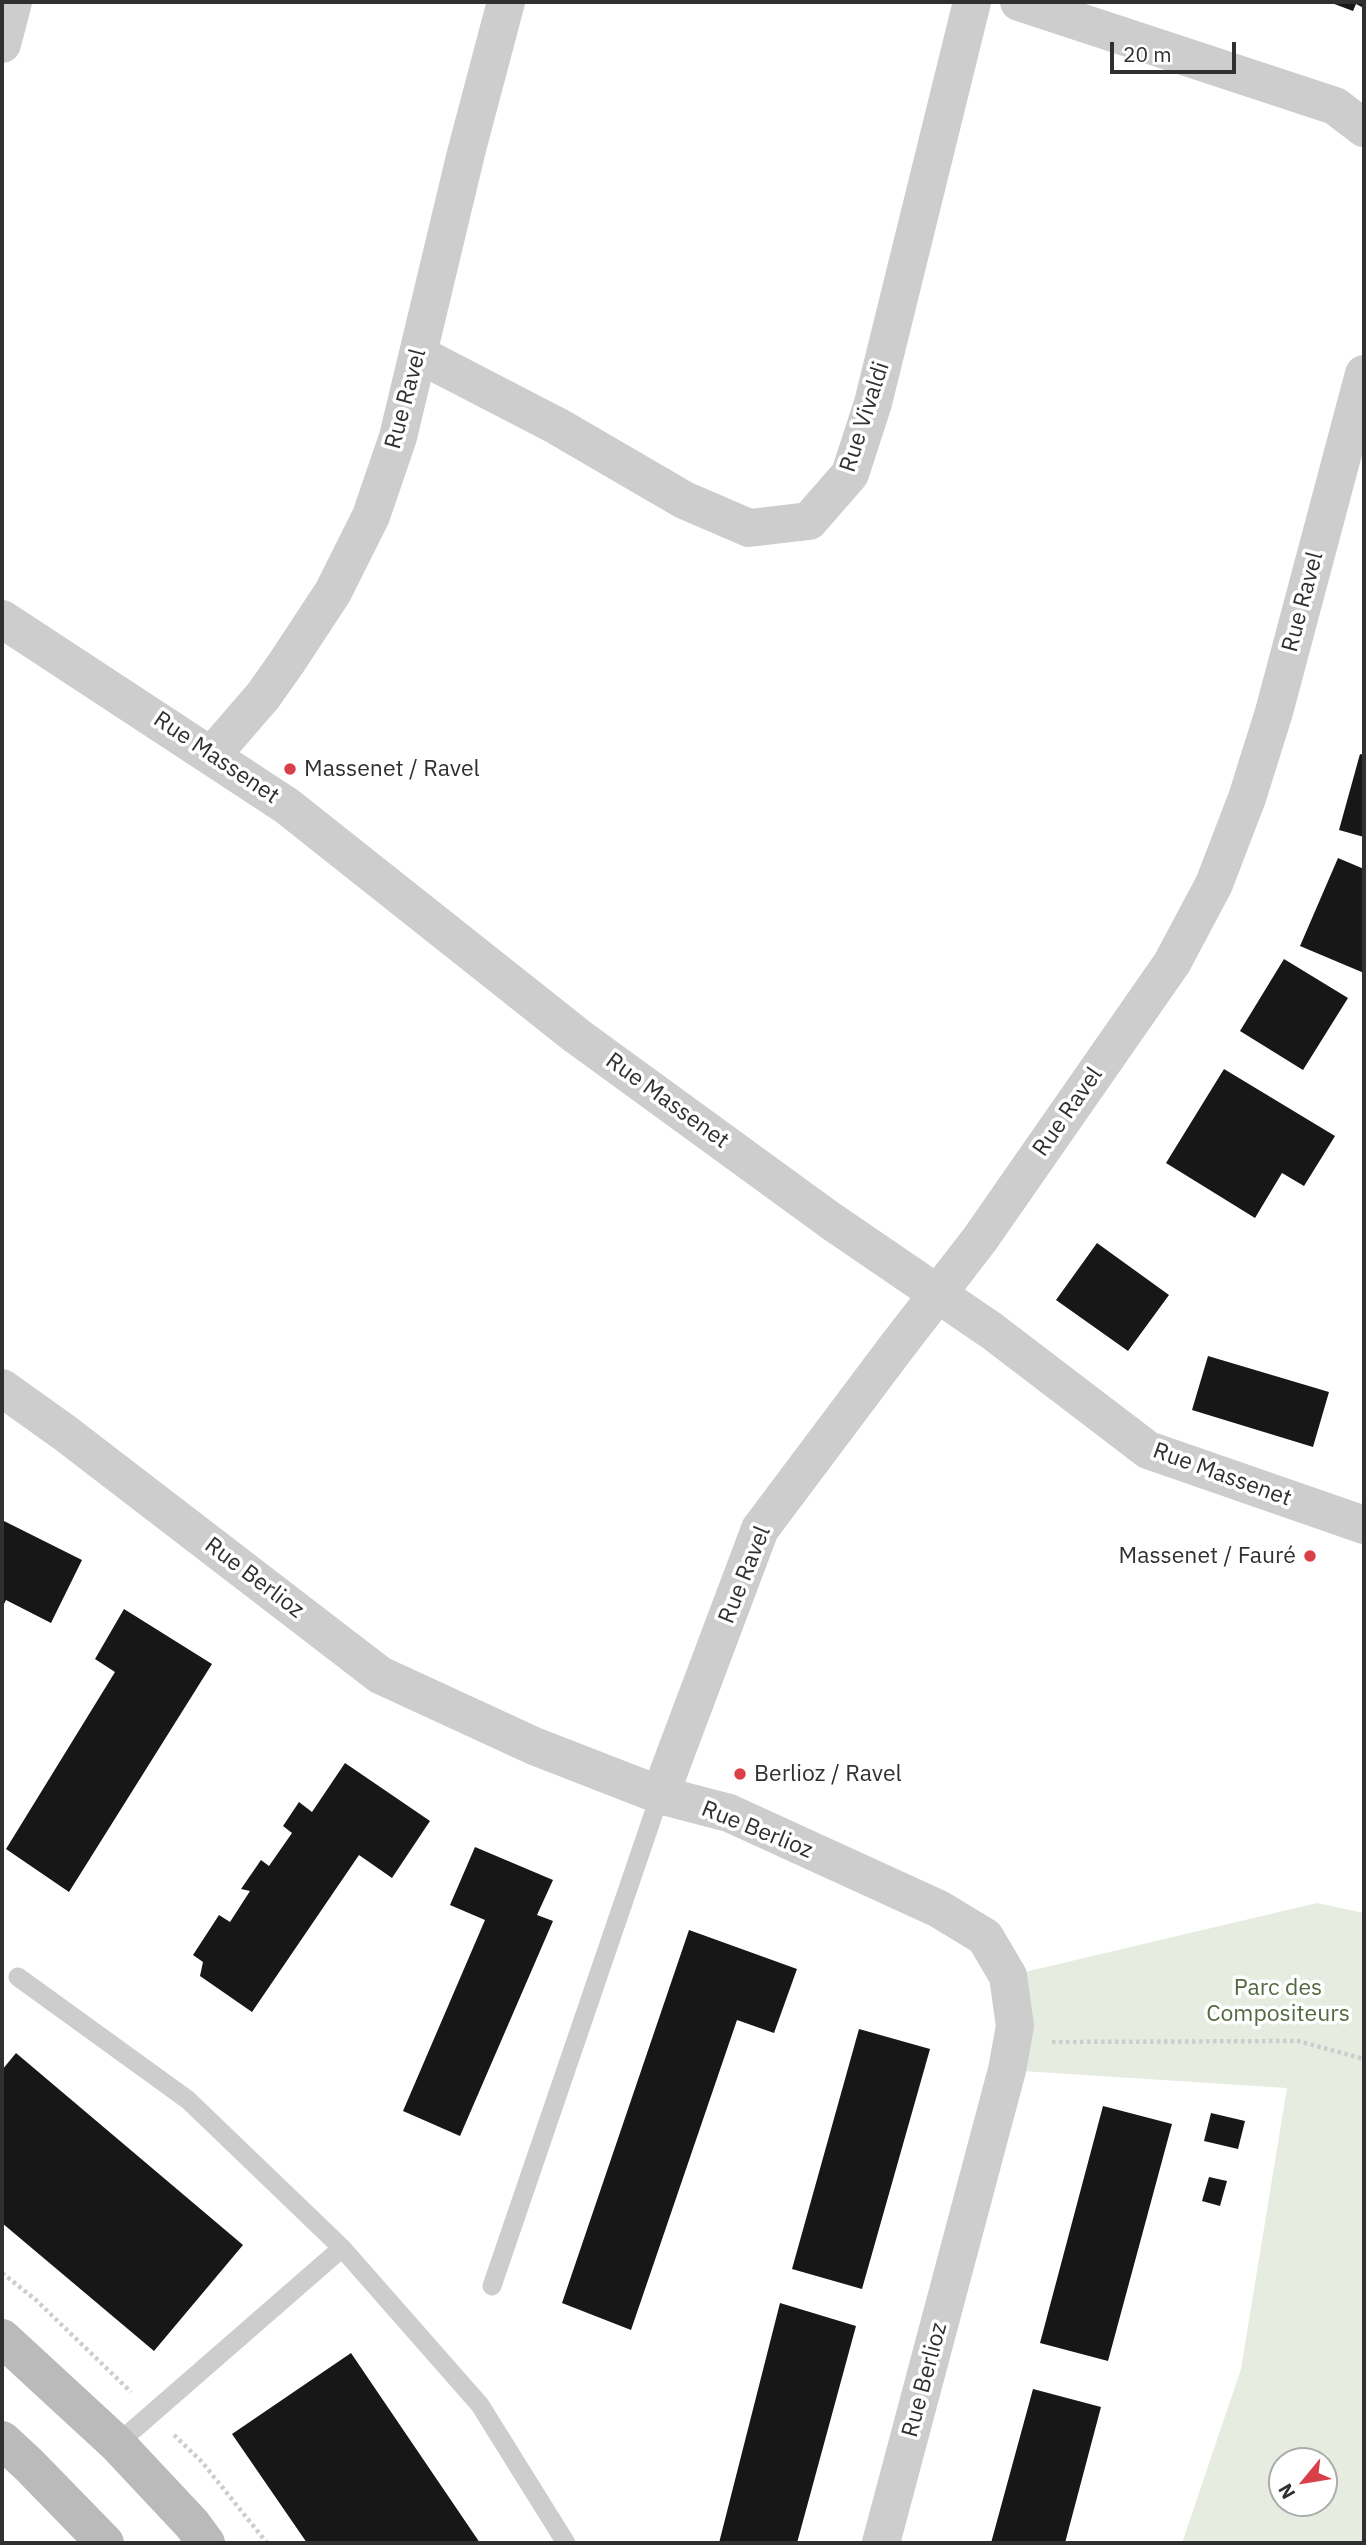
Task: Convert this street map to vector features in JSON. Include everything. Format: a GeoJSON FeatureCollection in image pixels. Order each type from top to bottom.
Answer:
{"type":"FeatureCollection","features":[{"type":"Feature","properties":{"kind":"street"},"geometry":{"type":"LineString","coordinates":[[2,44],[13,2]]}},
{"type":"Feature","properties":{"kind":"street","name":"Rue Ravel"},"geometry":{"type":"LineString","coordinates":[[212,755],[263,696],[333,592],[371,516],[398,437],[466,153],[506,2]]}},
{"type":"Feature","properties":{"kind":"street","name":"Rue Vivaldi"},"geometry":{"type":"LineString","coordinates":[[418,354],[557,426],[684,500],[749,528],[809,521],[850,474],[873,403],[972,2]]}},
{"type":"Feature","properties":{"kind":"street"},"geometry":{"type":"LineString","coordinates":[[1019,2],[1167,48],[1335,106],[1364,128]]}},
{"type":"Feature","properties":{"kind":"street","name":"Rue Ravel"},"geometry":{"type":"LineString","coordinates":[[660,1795],[760,1529],[980,1239],[1172,963],[1214,884],[1247,798],[1273,712],[1364,374]]}},
{"type":"Feature","properties":{"kind":"street","name":"Rue Massenet"},"geometry":{"type":"LineString","coordinates":[[2,618],[212,755],[317,828],[577,1037],[831,1221],[992,1331],[1148,1450],[1364,1525]]}},
{"type":"Feature","properties":{"kind":"street","name":"Rue Berlioz"},"geometry":{"type":"LineString","coordinates":[[2,1388],[76,1441],[380,1675],[534,1746],[660,1795],[729,1814],[939,1909],[985,1937],[1008,1976],[1015,2026],[1007,2070],[881,2543]]}},
{"type":"Feature","properties":{"kind":"street"},"geometry":{"type":"LineString","coordinates":[[2,2338],[117,2444],[192,2524],[206,2543]]}},
{"type":"Feature","properties":{"kind":"street"},"geometry":{"type":"LineString","coordinates":[[2,2440],[105,2543]]}},
{"type":"Feature","properties":{"kind":"lane"},"geometry":{"type":"LineString","coordinates":[[492,2286],[660,1795]]}},
{"type":"Feature","properties":{"kind":"lane"},"geometry":{"type":"LineString","coordinates":[[18,1977],[188,2100],[342,2249],[480,2406],[566,2543]]}},
{"type":"Feature","properties":{"kind":"lane"},"geometry":{"type":"LineString","coordinates":[[117,2444],[342,2249]]}},
{"type":"Feature","properties":{"kind":"path"},"geometry":{"type":"LineString","coordinates":[[1012,2042],[1298,2041],[1364,2059]]}},
{"type":"Feature","properties":{"kind":"green space","name":"Parc des Compositeurs"},"geometry":{"type":"Polygon","coordinates":[[[1317,1903],[1364,1913],[1364,2543],[1182,2543],[1241,2369],[1287,2088],[1007,2070],[1008,1976],[1317,1903]]]}},
{"type":"Feature","properties":{"kind":"building"},"geometry":{"type":"Polygon","coordinates":[[[1329,2],[1364,2],[1364,8],[1356,4],[1353,11],[1329,2]]]}},
{"type":"Feature","properties":{"kind":"building"},"geometry":{"type":"Polygon","coordinates":[[[1360,754],[1364,755],[1364,837],[1339,830],[1360,754]]]}},
{"type":"Feature","properties":{"kind":"building"},"geometry":{"type":"Polygon","coordinates":[[[1338,858],[1364,869],[1364,973],[1300,946],[1338,858]]]}},
{"type":"Feature","properties":{"kind":"building"},"geometry":{"type":"Polygon","coordinates":[[[1284,959],[1348,998],[1303,1070],[1240,1031],[1284,959]]]}},
{"type":"Feature","properties":{"kind":"building"},"geometry":{"type":"Polygon","coordinates":[[[1224,1069],[1335,1136],[1304,1186],[1282,1173],[1255,1218],[1166,1163],[1224,1069]]]}},
{"type":"Feature","properties":{"kind":"building"},"geometry":{"type":"Polygon","coordinates":[[[1097,1243],[1169,1295],[1128,1351],[1056,1300],[1097,1243]]]}},
{"type":"Feature","properties":{"kind":"building"},"geometry":{"type":"Polygon","coordinates":[[[1208,1356],[1329,1392],[1313,1447],[1192,1410],[1208,1356]]]}},
{"type":"Feature","properties":{"kind":"building"},"geometry":{"type":"Polygon","coordinates":[[[2,1520],[82,1560],[51,1623],[6,1600],[2,1608],[2,1520]]]}},
{"type":"Feature","properties":{"kind":"building"},"geometry":{"type":"Polygon","coordinates":[[[124,1609],[212,1664],[69,1892],[6,1849],[115,1672],[95,1659],[124,1609]]]}},
{"type":"Feature","properties":{"kind":"building"},"geometry":{"type":"Polygon","coordinates":[[[345,1763],[430,1821],[392,1878],[359,1855],[252,2012],[200,1976],[203,1962],[193,1955],[219,1915],[230,1922],[250,1891],[241,1889],[261,1860],[269,1866],[292,1833],[283,1826],[299,1802],[312,1812],[345,1763]]]}},
{"type":"Feature","properties":{"kind":"building"},"geometry":{"type":"Polygon","coordinates":[[[475,1847],[553,1880],[537,1915],[553,1921],[460,2136],[403,2111],[485,1920],[450,1905],[475,1847]]]}},
{"type":"Feature","properties":{"kind":"building"},"geometry":{"type":"Polygon","coordinates":[[[689,1930],[797,1969],[774,2033],[737,2020],[631,2330],[562,2303],[689,1930]]]}},
{"type":"Feature","properties":{"kind":"building"},"geometry":{"type":"Polygon","coordinates":[[[859,2029],[930,2049],[862,2289],[792,2269],[859,2029]]]}},
{"type":"Feature","properties":{"kind":"building"},"geometry":{"type":"Polygon","coordinates":[[[16,2053],[243,2245],[154,2351],[2,2223],[2,2070],[16,2053]]]}},
{"type":"Feature","properties":{"kind":"building"},"geometry":{"type":"Polygon","coordinates":[[[1103,2106],[1172,2124],[1108,2361],[1040,2343],[1103,2106]]]}},
{"type":"Feature","properties":{"kind":"building"},"geometry":{"type":"Polygon","coordinates":[[[1211,2113],[1245,2121],[1238,2149],[1204,2141],[1211,2113]]]}},
{"type":"Feature","properties":{"kind":"building"},"geometry":{"type":"Polygon","coordinates":[[[1209,2177],[1227,2181],[1220,2206],[1202,2201],[1209,2177]]]}},
{"type":"Feature","properties":{"kind":"building"},"geometry":{"type":"Polygon","coordinates":[[[780,2303],[856,2326],[797,2543],[719,2543],[780,2303]]]}},
{"type":"Feature","properties":{"kind":"building"},"geometry":{"type":"Polygon","coordinates":[[[351,2353],[480,2543],[307,2543],[232,2434],[351,2353]]]}},
{"type":"Feature","properties":{"kind":"building"},"geometry":{"type":"Polygon","coordinates":[[[1033,2389],[1101,2407],[1065,2543],[991,2543],[1033,2389]]]}},
{"type":"Feature","properties":{"kind":"place","name":"Massenet / Ravel"},"geometry":{"type":"Point","coordinates":[290,769]}},
{"type":"Feature","properties":{"kind":"place","name":"Massenet / Fauré"},"geometry":{"type":"Point","coordinates":[1310,1556]}},
{"type":"Feature","properties":{"kind":"place","name":"Berlioz / Ravel"},"geometry":{"type":"Point","coordinates":[740,1774]}}]}
